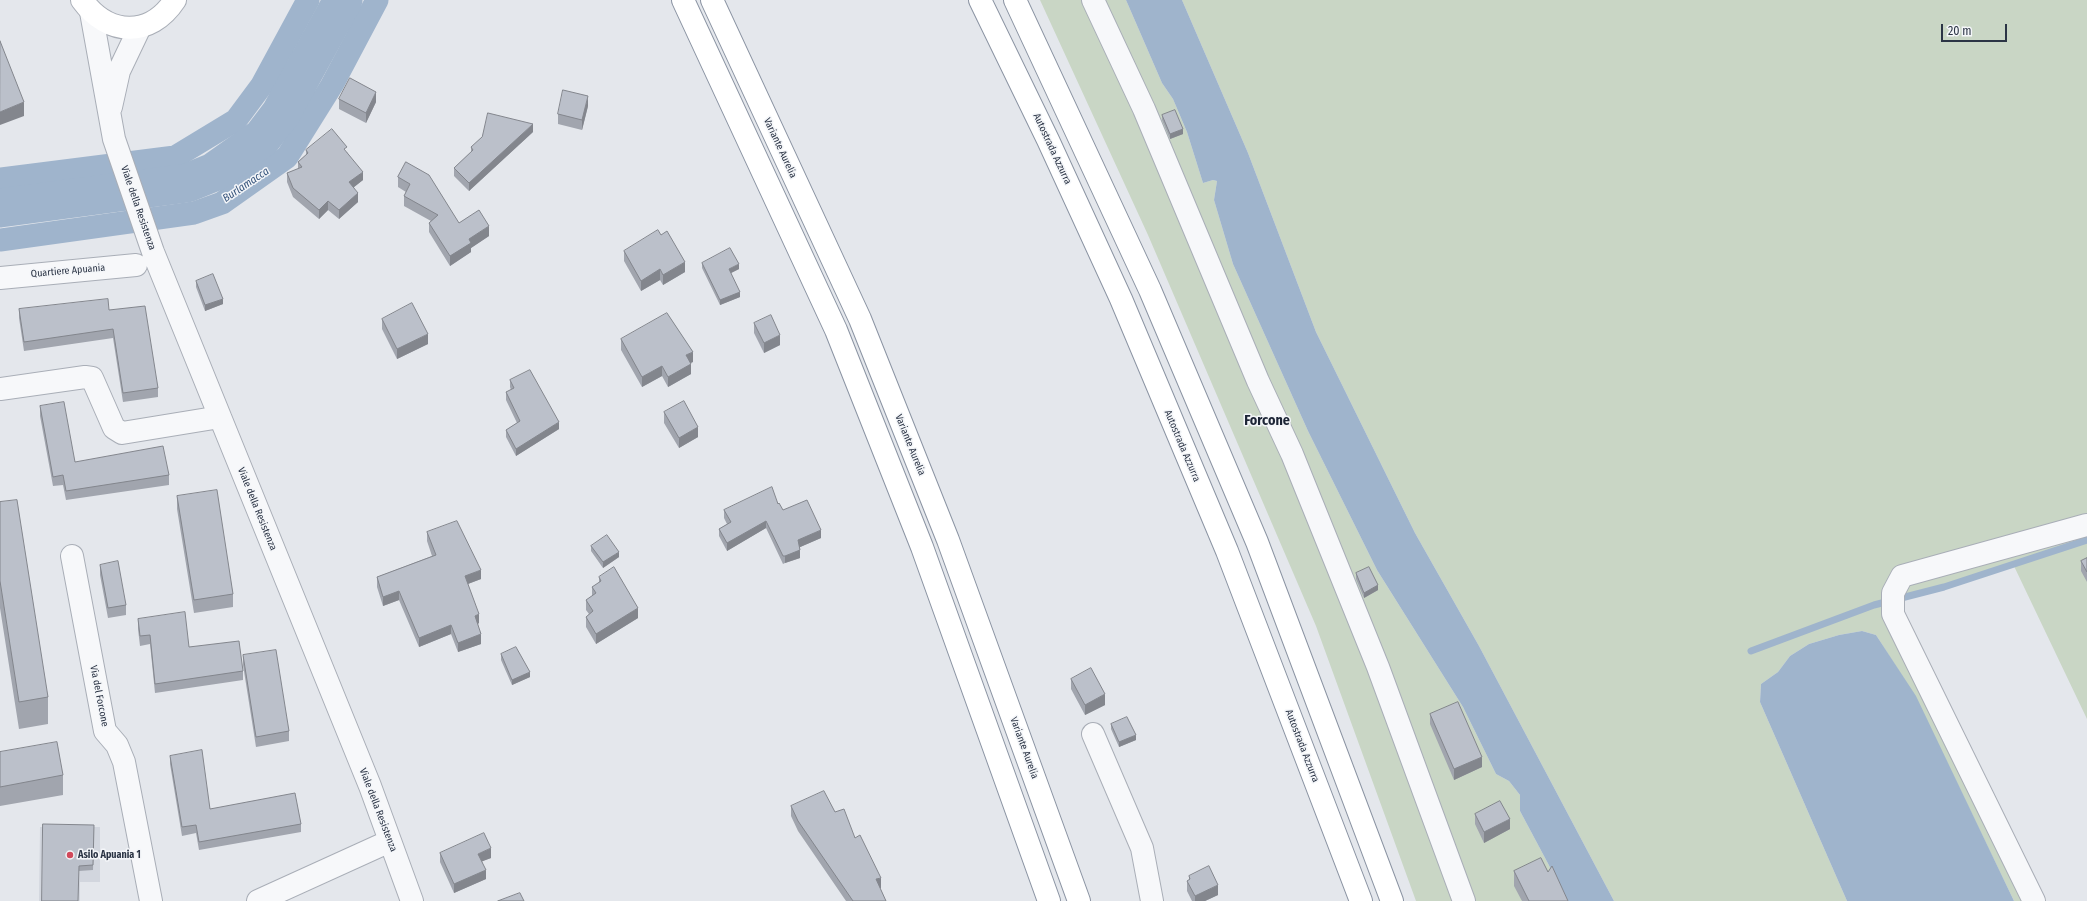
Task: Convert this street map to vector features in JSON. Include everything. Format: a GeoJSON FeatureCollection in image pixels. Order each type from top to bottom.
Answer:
{"type":"FeatureCollection","features":[{"type":"Feature","properties":{"kind":"main road"},"geometry":{"type":"LineString","coordinates":[[86,6],[105,23],[122,28],[140,27],[155,21],[167,11],[175,0]]}},
{"type":"Feature","properties":{"kind":"main road"},"geometry":{"type":"LineString","coordinates":[[683,0],[836,330],[922,547],[1049,901]]}},
{"type":"Feature","properties":{"kind":"main road","name":"Variante Aurelia"},"geometry":{"type":"LineString","coordinates":[[712,0],[860,319],[948,540],[1079,901]]}},
{"type":"Feature","properties":{"kind":"main road","name":"Autostrada Azzurra"},"geometry":{"type":"LineString","coordinates":[[980,0],[1048,140],[1121,299],[1227,550],[1360,901]]}},
{"type":"Feature","properties":{"kind":"main road"},"geometry":{"type":"LineString","coordinates":[[1015,0],[1150,290],[1257,542],[1392,901]]}},
{"type":"Feature","properties":{"kind":"street"},"geometry":{"type":"LineString","coordinates":[[1093,0],[1144,109],[1258,381],[1292,454],[1378,667],[1464,901]]}},
{"type":"Feature","properties":{"kind":"street","name":"Viale della Resistenza"},"geometry":{"type":"LineString","coordinates":[[86,6],[114,139],[153,252],[370,786],[412,901]]}},
{"type":"Feature","properties":{"kind":"street","name":"Viale della Resistenza"},"geometry":{"type":"LineString","coordinates":[[109,116],[119,71],[140,27]]}},
{"type":"Feature","properties":{"kind":"street","name":"Quartiere Apuania"},"geometry":{"type":"LineString","coordinates":[[0,278],[136,265]]}},
{"type":"Feature","properties":{"kind":"street"},"geometry":{"type":"LineString","coordinates":[[0,389],[85,377],[92,378],[114,428],[122,433],[220,417]]}},
{"type":"Feature","properties":{"kind":"street"},"geometry":{"type":"LineString","coordinates":[[2034,901],[1893,602],[1902,576],[2086,525]]}},
{"type":"Feature","properties":{"kind":"street","name":"Via del Forcone"},"geometry":{"type":"LineString","coordinates":[[72,556],[105,731],[117,744],[124,762],[151,901]]}},
{"type":"Feature","properties":{"kind":"street"},"geometry":{"type":"LineString","coordinates":[[1093,734],[1142,848],[1152,901]]}},
{"type":"Feature","properties":{"kind":"street"},"geometry":{"type":"LineString","coordinates":[[258,901],[390,842]]}},
{"type":"Feature","properties":{"kind":"shaded area","name":"Asilo Apuania 1"},"geometry":{"type":"Polygon","coordinates":[[[40,827],[100,827],[100,882],[80,882],[80,901],[39,901],[40,827]]]}},
{"type":"Feature","properties":{"kind":"green space"},"geometry":{"type":"Polygon","coordinates":[[[1040,0],[1126,0],[1162,83],[1173,99],[1187,132],[1203,183],[1213,180],[1217,181],[1214,200],[1233,264],[1308,431],[1377,570],[1463,707],[1496,774],[1509,781],[1520,795],[1520,811],[1568,901],[1416,901],[1316,626],[1148,235],[1040,0]]]}},
{"type":"Feature","properties":{"kind":"green space"},"geometry":{"type":"Polygon","coordinates":[[[1182,0],[2087,0],[2087,719],[2013,564],[1893,604],[2034,901],[2014,901],[1915,696],[1876,635],[1862,631],[1839,635],[1809,644],[1790,656],[1778,672],[1761,684],[1760,702],[1847,901],[1614,901],[1479,646],[1415,533],[1316,332],[1248,153],[1182,0]]]}},
{"type":"Feature","properties":{"kind":"water"},"geometry":{"type":"Polygon","coordinates":[[[1126,0],[1182,0],[1248,153],[1316,332],[1415,533],[1479,646],[1614,901],[1568,901],[1520,811],[1520,795],[1509,781],[1496,774],[1463,707],[1377,570],[1308,431],[1233,264],[1214,200],[1217,181],[1213,180],[1203,183],[1187,132],[1173,99],[1162,83],[1126,0]]]}},
{"type":"Feature","properties":{"kind":"water"},"geometry":{"type":"Polygon","coordinates":[[[1862,631],[1876,635],[1916,696],[2014,901],[1847,901],[1760,702],[1761,684],[1778,672],[1790,656],[1809,644],[1839,635],[1862,631]]]}},
{"type":"Feature","properties":{"kind":"building"},"geometry":{"type":"Polygon","coordinates":[[[0,41],[24,102],[0,112],[0,41]]]}},
{"type":"Feature","properties":{"kind":"building"},"geometry":{"type":"Polygon","coordinates":[[[350,78],[376,92],[366,113],[339,99],[350,78]]]}},
{"type":"Feature","properties":{"kind":"building"},"geometry":{"type":"Polygon","coordinates":[[[563,90],[588,96],[582,120],[558,114],[563,90]]]}},
{"type":"Feature","properties":{"kind":"building"},"geometry":{"type":"Polygon","coordinates":[[[1175,110],[1183,129],[1170,134],[1162,115],[1175,110]]]}},
{"type":"Feature","properties":{"kind":"building"},"geometry":{"type":"Polygon","coordinates":[[[488,113],[533,124],[469,183],[454,168],[473,150],[471,147],[482,137],[488,113]]]}},
{"type":"Feature","properties":{"kind":"building"},"geometry":{"type":"Polygon","coordinates":[[[332,129],[347,147],[344,149],[363,172],[349,182],[358,193],[339,210],[328,201],[319,210],[293,188],[287,173],[302,167],[298,162],[308,153],[306,150],[332,129]]]}},
{"type":"Feature","properties":{"kind":"building"},"geometry":{"type":"Polygon","coordinates":[[[406,162],[429,175],[459,223],[479,210],[489,226],[469,239],[471,243],[450,256],[429,223],[438,215],[404,196],[410,184],[398,177],[406,162]]]}},
{"type":"Feature","properties":{"kind":"building"},"geometry":{"type":"Polygon","coordinates":[[[658,230],[661,235],[667,231],[685,262],[663,275],[660,269],[641,281],[624,251],[658,230]]]}},
{"type":"Feature","properties":{"kind":"building"},"geometry":{"type":"Polygon","coordinates":[[[730,248],[739,264],[729,269],[740,292],[720,300],[702,263],[730,248]]]}},
{"type":"Feature","properties":{"kind":"building"},"geometry":{"type":"Polygon","coordinates":[[[213,274],[223,299],[205,305],[196,281],[213,274]]]}},
{"type":"Feature","properties":{"kind":"building"},"geometry":{"type":"Polygon","coordinates":[[[108,299],[109,310],[145,306],[158,388],[123,393],[113,329],[24,342],[19,309],[108,299]]]}},
{"type":"Feature","properties":{"kind":"building"},"geometry":{"type":"Polygon","coordinates":[[[412,303],[428,334],[397,349],[382,319],[412,303]]]}},
{"type":"Feature","properties":{"kind":"building"},"geometry":{"type":"Polygon","coordinates":[[[667,313],[693,352],[686,355],[691,364],[668,377],[662,366],[642,377],[621,339],[667,313]]]}},
{"type":"Feature","properties":{"kind":"building"},"geometry":{"type":"Polygon","coordinates":[[[771,315],[780,335],[764,343],[754,323],[771,315]]]}},
{"type":"Feature","properties":{"kind":"building"},"geometry":{"type":"Polygon","coordinates":[[[530,370],[559,422],[516,449],[506,430],[520,421],[506,392],[514,388],[510,380],[530,370]]]}},
{"type":"Feature","properties":{"kind":"building"},"geometry":{"type":"Polygon","coordinates":[[[684,401],[698,427],[679,438],[664,412],[684,401]]]}},
{"type":"Feature","properties":{"kind":"building"},"geometry":{"type":"Polygon","coordinates":[[[64,402],[75,462],[163,446],[169,475],[66,491],[63,475],[53,477],[40,406],[64,402]]]}},
{"type":"Feature","properties":{"kind":"building"},"geometry":{"type":"Polygon","coordinates":[[[772,487],[778,504],[779,503],[783,510],[807,500],[821,530],[798,540],[800,550],[785,556],[783,556],[766,521],[727,543],[719,529],[731,522],[724,510],[772,487]]]}},
{"type":"Feature","properties":{"kind":"building"},"geometry":{"type":"Polygon","coordinates":[[[217,490],[233,594],[194,600],[177,496],[217,490]]]}},
{"type":"Feature","properties":{"kind":"building"},"geometry":{"type":"Polygon","coordinates":[[[17,500],[48,697],[19,702],[0,581],[0,502],[17,500]]]}},
{"type":"Feature","properties":{"kind":"building"},"geometry":{"type":"Polygon","coordinates":[[[457,521],[481,570],[465,576],[479,614],[475,616],[481,634],[458,643],[451,625],[419,638],[399,591],[383,597],[377,577],[436,555],[427,532],[457,521]]]}},
{"type":"Feature","properties":{"kind":"building"},"geometry":{"type":"Polygon","coordinates":[[[607,535],[619,552],[603,562],[591,546],[607,535]]]}},
{"type":"Feature","properties":{"kind":"building"},"geometry":{"type":"Polygon","coordinates":[[[2087,558],[2087,572],[2081,561],[2087,558]]]}},
{"type":"Feature","properties":{"kind":"building"},"geometry":{"type":"Polygon","coordinates":[[[118,561],[126,605],[108,608],[100,565],[118,561]]]}},
{"type":"Feature","properties":{"kind":"building"},"geometry":{"type":"Polygon","coordinates":[[[614,567],[638,608],[596,634],[586,617],[593,611],[586,600],[596,593],[592,587],[601,581],[599,577],[614,567]]]}},
{"type":"Feature","properties":{"kind":"building"},"geometry":{"type":"Polygon","coordinates":[[[1369,567],[1378,585],[1364,593],[1356,573],[1369,567]]]}},
{"type":"Feature","properties":{"kind":"building"},"geometry":{"type":"Polygon","coordinates":[[[185,612],[189,647],[239,641],[243,671],[155,684],[150,635],[140,636],[138,619],[185,612]]]}},
{"type":"Feature","properties":{"kind":"building"},"geometry":{"type":"Polygon","coordinates":[[[516,647],[530,672],[512,680],[501,654],[516,647]]]}},
{"type":"Feature","properties":{"kind":"building"},"geometry":{"type":"Polygon","coordinates":[[[276,650],[289,731],[256,737],[243,655],[276,650]]]}},
{"type":"Feature","properties":{"kind":"building"},"geometry":{"type":"Polygon","coordinates":[[[1091,668],[1105,694],[1085,705],[1071,679],[1091,668]]]}},
{"type":"Feature","properties":{"kind":"building"},"geometry":{"type":"Polygon","coordinates":[[[1458,702],[1482,757],[1454,769],[1430,714],[1458,702]]]}},
{"type":"Feature","properties":{"kind":"building"},"geometry":{"type":"Polygon","coordinates":[[[1127,717],[1136,735],[1119,742],[1111,724],[1127,717]]]}},
{"type":"Feature","properties":{"kind":"building"},"geometry":{"type":"Polygon","coordinates":[[[57,742],[63,775],[0,787],[0,752],[57,742]]]}},
{"type":"Feature","properties":{"kind":"building"},"geometry":{"type":"Polygon","coordinates":[[[202,750],[210,809],[295,793],[301,824],[199,842],[196,825],[182,827],[170,756],[202,750]]]}},
{"type":"Feature","properties":{"kind":"building"},"geometry":{"type":"Polygon","coordinates":[[[824,791],[835,812],[844,809],[855,838],[860,835],[881,878],[876,879],[886,901],[853,901],[798,821],[791,806],[824,791]]]}},
{"type":"Feature","properties":{"kind":"building"},"geometry":{"type":"Polygon","coordinates":[[[1500,801],[1510,819],[1484,832],[1475,814],[1500,801]]]}},
{"type":"Feature","properties":{"kind":"building","name":"Asilo Apuania 1"},"geometry":{"type":"Polygon","coordinates":[[[43,824],[94,825],[93,865],[79,866],[78,901],[42,901],[43,824]]]}},
{"type":"Feature","properties":{"kind":"building"},"geometry":{"type":"Polygon","coordinates":[[[484,833],[491,848],[478,854],[486,870],[454,884],[440,853],[484,833]]]}},
{"type":"Feature","properties":{"kind":"building"},"geometry":{"type":"Polygon","coordinates":[[[1541,858],[1548,872],[1552,866],[1568,901],[1529,901],[1514,871],[1541,858]]]}},
{"type":"Feature","properties":{"kind":"building"},"geometry":{"type":"Polygon","coordinates":[[[1209,866],[1218,885],[1195,896],[1187,881],[1190,879],[1189,876],[1209,866]]]}},
{"type":"Feature","properties":{"kind":"building"},"geometry":{"type":"Polygon","coordinates":[[[520,893],[524,901],[498,901],[520,893]]]}},
{"type":"Feature","properties":{"kind":"waterway","name":"Burlamacca"},"geometry":{"type":"LineString","coordinates":[[0,179],[175,157],[236,120],[262,85],[308,0]]}},
{"type":"Feature","properties":{"kind":"waterway","name":"Burlamacca"},"geometry":{"type":"LineString","coordinates":[[0,208],[187,183],[214,172],[262,138],[281,113],[343,0]]}},
{"type":"Feature","properties":{"kind":"waterway","name":"Burlamacca"},"geometry":{"type":"LineString","coordinates":[[0,240],[194,213],[222,203],[287,157],[332,85],[377,0]]}},
{"type":"Feature","properties":{"kind":"waterway"},"geometry":{"type":"LineString","coordinates":[[1751,651],[1874,605],[1944,587],[2087,540]]}},
{"type":"Feature","properties":{"kind":"place","name":"Asilo Apuania 1"},"geometry":{"type":"Point","coordinates":[70,855]}},
{"type":"Feature","properties":{"kind":"district","name":"Forcone"},"geometry":{"type":"Point","coordinates":[1267,421]}}]}
